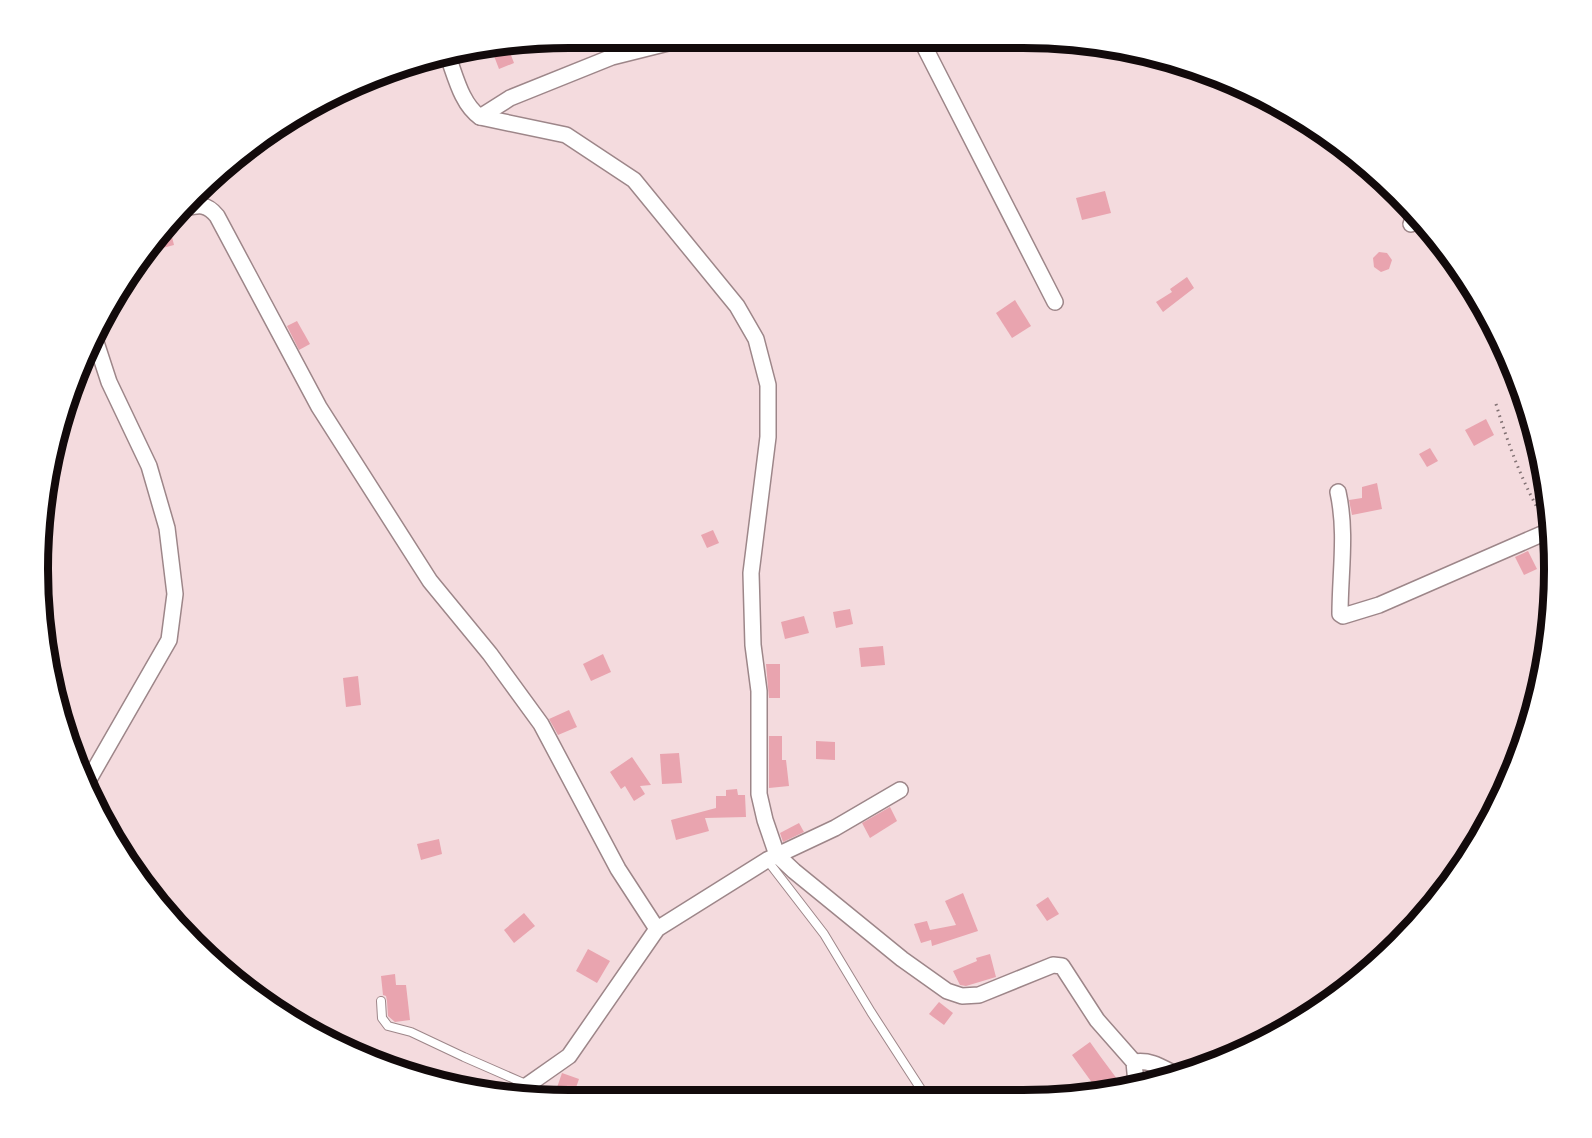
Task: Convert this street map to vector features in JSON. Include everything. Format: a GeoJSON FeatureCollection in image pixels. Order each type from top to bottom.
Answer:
{"type":"FeatureCollection","features":[{"type":"Feature","properties":{"kind":"street"},"geometry":{"type":"LineString","coordinates":[[480,117],[510,98],[612,57],[648,48]]}},
{"type":"Feature","properties":{"kind":"street"},"geometry":{"type":"LineString","coordinates":[[925,48],[1054,302]]}},
{"type":"Feature","properties":{"kind":"street"},"geometry":{"type":"LineString","coordinates":[[450,62],[468,105],[480,117],[566,135],[634,180],[738,306],[756,339],[768,386],[768,436],[750,573],[753,645],[759,691],[759,794],[772,857],[947,991],[962,996],[979,995],[1053,965],[1062,966],[1097,1020],[1134,1062],[1135,1077]]}},
{"type":"Feature","properties":{"kind":"street"},"geometry":{"type":"LineString","coordinates":[[196,206],[202,205],[211,208],[216,216],[319,407],[430,582],[490,654],[541,724],[618,869],[657,928]]}},
{"type":"Feature","properties":{"kind":"street"},"geometry":{"type":"LineString","coordinates":[[91,775],[169,640],[175,594],[167,528],[149,466],[109,382],[98,348]]}},
{"type":"Feature","properties":{"kind":"street"},"geometry":{"type":"LineString","coordinates":[[1338,492],[1344,555],[1340,573],[1340,614],[1343,616],[1379,605],[1543,533]]}},
{"type":"Feature","properties":{"kind":"street"},"geometry":{"type":"LineString","coordinates":[[523,1088],[570,1056],[657,928],[772,857],[835,828],[900,789]]}},
{"type":"Feature","properties":{"kind":"street"},"geometry":{"type":"LineString","coordinates":[[1134,1062],[1145,1060],[1166,1069]]}},
{"type":"Feature","properties":{"kind":"lane"},"geometry":{"type":"LineString","coordinates":[[772,857],[824,934],[921,1090]]}},
{"type":"Feature","properties":{"kind":"lane"},"geometry":{"type":"LineString","coordinates":[[381,1001],[382,1018],[388,1026],[411,1032],[464,1058],[528,1084]]}},
{"type":"Feature","properties":{"kind":"path"},"geometry":{"type":"LineString","coordinates":[[1496,404],[1525,487],[1541,515]]}},
{"type":"Feature","properties":{"kind":"building"},"geometry":{"type":"Polygon","coordinates":[[[509,51],[514,63],[499,69],[494,56],[509,51]]]}},
{"type":"Feature","properties":{"kind":"building"},"geometry":{"type":"Polygon","coordinates":[[[1105,191],[1111,213],[1082,220],[1076,198],[1105,191]]]}},
{"type":"Feature","properties":{"kind":"building"},"geometry":{"type":"Polygon","coordinates":[[[171,233],[174,245],[158,249],[171,233]]]}},
{"type":"Feature","properties":{"kind":"building"},"geometry":{"type":"Polygon","coordinates":[[[1379,252],[1387,253],[1392,260],[1389,269],[1381,272],[1374,267],[1373,258],[1379,252]]]}},
{"type":"Feature","properties":{"kind":"building"},"geometry":{"type":"Polygon","coordinates":[[[1187,277],[1194,288],[1163,312],[1156,302],[1172,292],[1170,289],[1187,277]]]}},
{"type":"Feature","properties":{"kind":"building"},"geometry":{"type":"Polygon","coordinates":[[[1015,300],[1031,326],[1012,338],[996,313],[1015,300]]]}},
{"type":"Feature","properties":{"kind":"building"},"geometry":{"type":"Polygon","coordinates":[[[297,321],[310,344],[299,350],[287,326],[297,321]]]}},
{"type":"Feature","properties":{"kind":"building"},"geometry":{"type":"Polygon","coordinates":[[[1486,419],[1494,435],[1474,446],[1465,430],[1486,419]]]}},
{"type":"Feature","properties":{"kind":"building"},"geometry":{"type":"Polygon","coordinates":[[[1430,448],[1438,461],[1427,467],[1419,454],[1430,448]]]}},
{"type":"Feature","properties":{"kind":"building"},"geometry":{"type":"Polygon","coordinates":[[[1377,483],[1382,509],[1352,515],[1349,500],[1362,498],[1362,487],[1377,483]]]}},
{"type":"Feature","properties":{"kind":"building"},"geometry":{"type":"Polygon","coordinates":[[[713,530],[719,543],[707,548],[701,535],[713,530]]]}},
{"type":"Feature","properties":{"kind":"building"},"geometry":{"type":"Polygon","coordinates":[[[1528,551],[1537,569],[1524,575],[1515,557],[1528,551]]]}},
{"type":"Feature","properties":{"kind":"building"},"geometry":{"type":"Polygon","coordinates":[[[850,609],[853,624],[836,628],[833,612],[850,609]]]}},
{"type":"Feature","properties":{"kind":"building"},"geometry":{"type":"Polygon","coordinates":[[[804,616],[809,633],[785,639],[781,622],[804,616]]]}},
{"type":"Feature","properties":{"kind":"building"},"geometry":{"type":"Polygon","coordinates":[[[883,646],[885,665],[861,667],[859,648],[883,646]]]}},
{"type":"Feature","properties":{"kind":"building"},"geometry":{"type":"Polygon","coordinates":[[[603,654],[611,672],[591,681],[583,664],[603,654]]]}},
{"type":"Feature","properties":{"kind":"building"},"geometry":{"type":"Polygon","coordinates":[[[766,664],[780,664],[780,698],[769,698],[766,664]]]}},
{"type":"Feature","properties":{"kind":"building"},"geometry":{"type":"Polygon","coordinates":[[[358,676],[361,705],[346,707],[343,678],[358,676]]]}},
{"type":"Feature","properties":{"kind":"building"},"geometry":{"type":"Polygon","coordinates":[[[569,710],[577,727],[558,735],[549,719],[569,710]]]}},
{"type":"Feature","properties":{"kind":"building"},"geometry":{"type":"Polygon","coordinates":[[[769,736],[782,736],[782,760],[786,760],[789,786],[769,788],[769,736]]]}},
{"type":"Feature","properties":{"kind":"building"},"geometry":{"type":"Polygon","coordinates":[[[816,741],[835,742],[835,760],[816,759],[816,741]]]}},
{"type":"Feature","properties":{"kind":"building"},"geometry":{"type":"Polygon","coordinates":[[[679,753],[682,783],[662,784],[660,754],[679,753]]]}},
{"type":"Feature","properties":{"kind":"building"},"geometry":{"type":"Polygon","coordinates":[[[632,757],[651,785],[640,786],[645,794],[634,801],[625,786],[621,789],[610,772],[632,757]]]}},
{"type":"Feature","properties":{"kind":"building"},"geometry":{"type":"Polygon","coordinates":[[[737,789],[738,795],[745,795],[746,817],[705,818],[709,831],[676,840],[671,820],[716,808],[716,796],[726,796],[726,790],[737,789]]]}},
{"type":"Feature","properties":{"kind":"building"},"geometry":{"type":"Polygon","coordinates":[[[890,807],[897,821],[870,838],[862,823],[890,807]]]}},
{"type":"Feature","properties":{"kind":"building"},"geometry":{"type":"Polygon","coordinates":[[[799,823],[804,832],[783,842],[780,833],[799,823]]]}},
{"type":"Feature","properties":{"kind":"building"},"geometry":{"type":"Polygon","coordinates":[[[439,839],[442,854],[421,860],[417,844],[439,839]]]}},
{"type":"Feature","properties":{"kind":"building"},"geometry":{"type":"Polygon","coordinates":[[[963,893],[978,931],[932,946],[931,940],[921,943],[914,924],[927,921],[930,930],[956,925],[945,901],[963,893]]]}},
{"type":"Feature","properties":{"kind":"building"},"geometry":{"type":"Polygon","coordinates":[[[1048,897],[1059,914],[1047,921],[1036,905],[1048,897]]]}},
{"type":"Feature","properties":{"kind":"building"},"geometry":{"type":"Polygon","coordinates":[[[524,913],[535,926],[514,943],[504,930],[524,913]]]}},
{"type":"Feature","properties":{"kind":"building"},"geometry":{"type":"Polygon","coordinates":[[[588,949],[610,961],[597,983],[576,971],[588,949]]]}},
{"type":"Feature","properties":{"kind":"building"},"geometry":{"type":"Polygon","coordinates":[[[990,954],[996,977],[966,986],[960,985],[953,971],[977,961],[976,958],[990,954]]]}},
{"type":"Feature","properties":{"kind":"building"},"geometry":{"type":"Polygon","coordinates":[[[395,974],[396,985],[406,985],[410,1020],[395,1022],[388,1016],[381,976],[395,974]]]}},
{"type":"Feature","properties":{"kind":"building"},"geometry":{"type":"Polygon","coordinates":[[[939,1002],[953,1013],[944,1025],[929,1014],[939,1002]]]}},
{"type":"Feature","properties":{"kind":"building"},"geometry":{"type":"Polygon","coordinates":[[[1090,1042],[1119,1081],[1093,1084],[1072,1055],[1090,1042]]]}},
{"type":"Feature","properties":{"kind":"building"},"geometry":{"type":"Polygon","coordinates":[[[562,1073],[579,1079],[575,1090],[556,1090],[562,1073]]]}}]}
